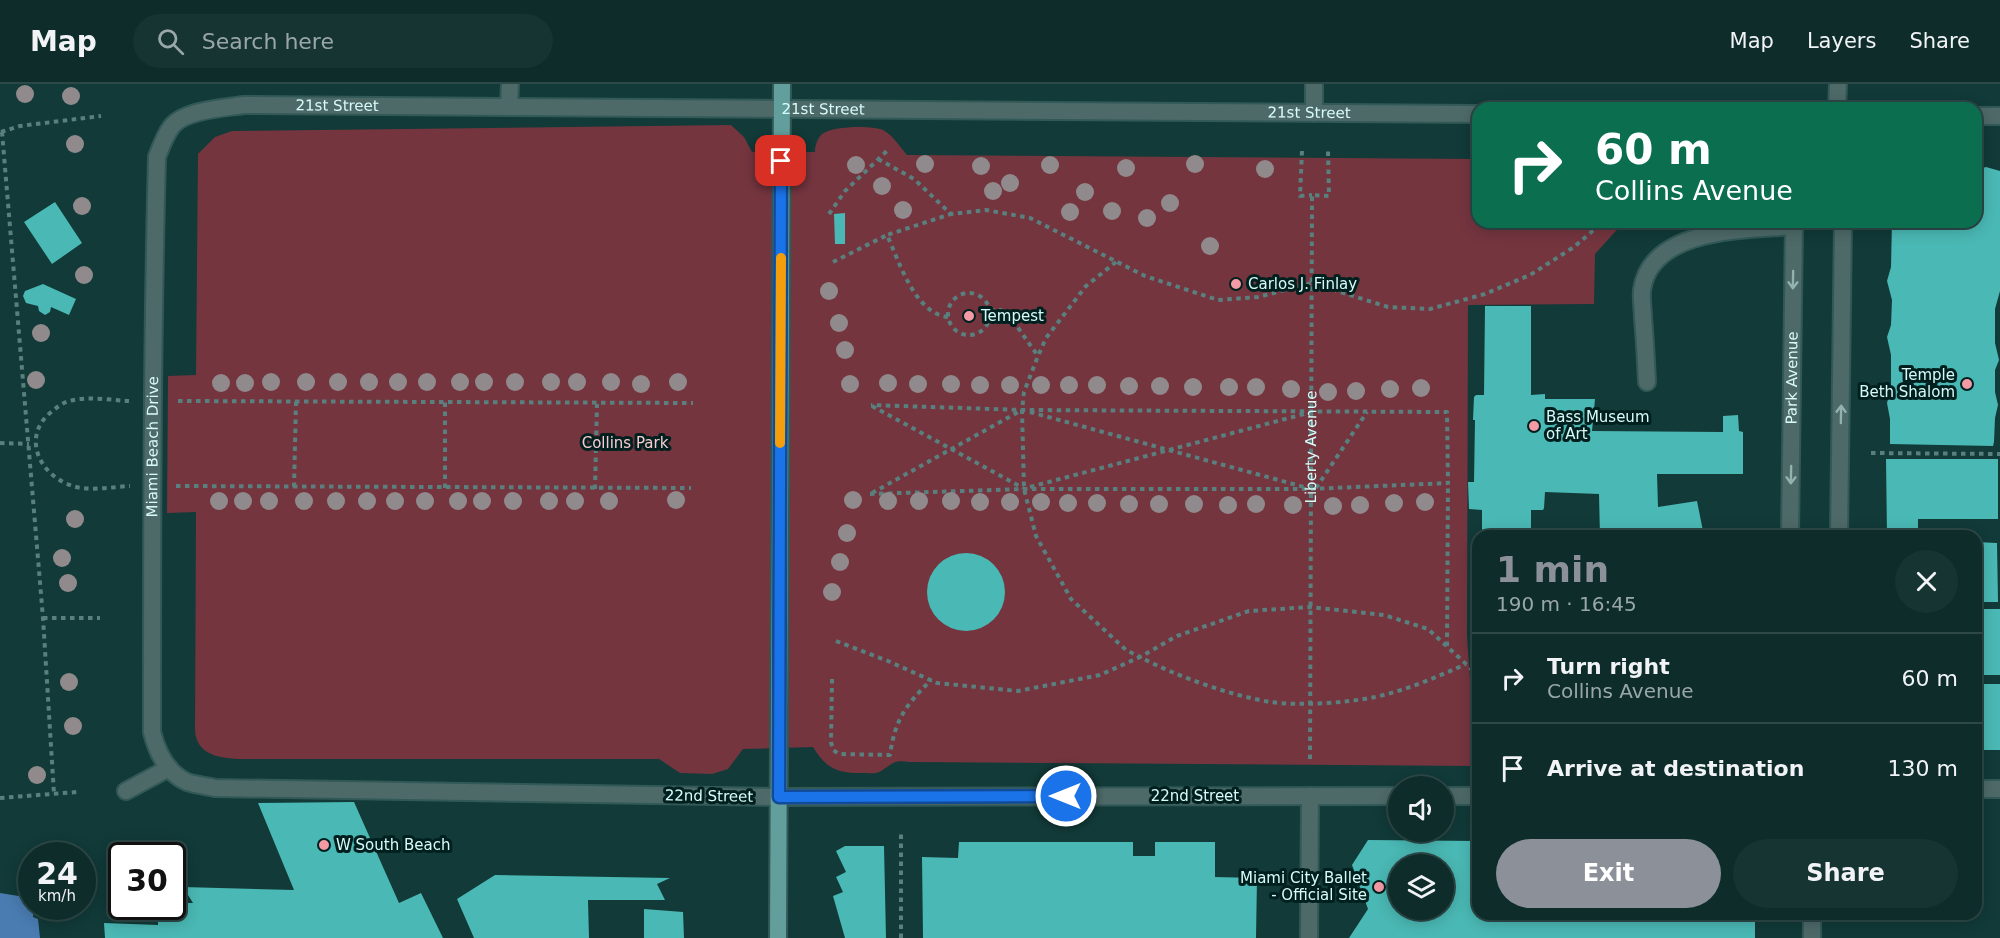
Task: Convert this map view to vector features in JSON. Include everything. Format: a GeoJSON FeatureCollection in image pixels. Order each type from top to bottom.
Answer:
{"type":"FeatureCollection","features":[{"type":"Feature","properties":{"kind":"main road"},"geometry":{"type":"LineString","coordinates":[[778,938],[782,84]]}},
{"type":"Feature","properties":{"kind":"street"},"geometry":{"type":"LineString","coordinates":[[509,107],[510,84]]}},
{"type":"Feature","properties":{"kind":"street"},"geometry":{"type":"LineString","coordinates":[[1314,84],[1314,114]]}},
{"type":"Feature","properties":{"kind":"street"},"geometry":{"type":"LineString","coordinates":[[1837,102],[1838,84]]}},
{"type":"Feature","properties":{"kind":"street","name":"21st Street"},"geometry":{"type":"LineString","coordinates":[[173,125],[189,115],[244,105],[1472,114]]}},
{"type":"Feature","properties":{"kind":"street"},"geometry":{"type":"LineString","coordinates":[[1982,116],[2000,116]]}},
{"type":"Feature","properties":{"kind":"street","name":"Miami Beach Drive"},"geometry":{"type":"LineString","coordinates":[[169,768],[156,750],[152,732],[152,401],[157,156],[162,142],[173,125]]}},
{"type":"Feature","properties":{"kind":"street"},"geometry":{"type":"LineString","coordinates":[[1647,382],[1642,290],[1650,266],[1672,249],[1700,235],[1751,228]]}},
{"type":"Feature","properties":{"kind":"street","name":"Park Avenue"},"geometry":{"type":"LineString","coordinates":[[1790,530],[1794,228]]}},
{"type":"Feature","properties":{"kind":"street"},"geometry":{"type":"LineString","coordinates":[[1839,530],[1844,228]]}},
{"type":"Feature","properties":{"kind":"street"},"geometry":{"type":"LineString","coordinates":[[126,791],[169,768]]}},
{"type":"Feature","properties":{"kind":"street","name":"22nd Street"},"geometry":{"type":"LineString","coordinates":[[169,768],[186,781],[215,788],[779,797],[1388,796]]}},
{"type":"Feature","properties":{"kind":"street"},"geometry":{"type":"LineString","coordinates":[[1982,789],[2000,789]]}},
{"type":"Feature","properties":{"kind":"street"},"geometry":{"type":"LineString","coordinates":[[1309,938],[1310,796]]}},
{"type":"Feature","properties":{"kind":"street"},"geometry":{"type":"LineString","coordinates":[[1454,796],[1472,796]]}},
{"type":"Feature","properties":{"kind":"street"},"geometry":{"type":"LineString","coordinates":[[1812,920],[1812,938]]}},
{"type":"Feature","properties":{"kind":"path"},"geometry":{"type":"LineString","coordinates":[[54,794],[43,618],[1,132],[21,126],[101,116]]}},
{"type":"Feature","properties":{"kind":"path"},"geometry":{"type":"LineString","coordinates":[[829,214],[844,191],[889,149]]}},
{"type":"Feature","properties":{"kind":"path"},"geometry":{"type":"LineString","coordinates":[[1302,151],[1300,196],[1329,196],[1328,151]]}},
{"type":"Feature","properties":{"kind":"path"},"geometry":{"type":"LineString","coordinates":[[878,159],[914,179],[951,214]]}},
{"type":"Feature","properties":{"kind":"path","name":"Liberty Avenue"},"geometry":{"type":"LineString","coordinates":[[1310,759],[1313,489],[1312,195]]}},
{"type":"Feature","properties":{"kind":"path"},"geometry":{"type":"LineString","coordinates":[[833,262],[887,235],[951,214],[986,210],[1030,218],[1145,276],[1218,300],[1258,297],[1311,283],[1388,307],[1430,309],[1485,294],[1530,275],[1574,246],[1596,228]]}},
{"type":"Feature","properties":{"kind":"path"},"geometry":{"type":"LineString","coordinates":[[887,235],[913,294],[939,316],[948,317]]}},
{"type":"Feature","properties":{"kind":"path"},"geometry":{"type":"LineString","coordinates":[[1116,262],[1086,286],[1046,338],[1024,392],[1022,410],[1024,489],[1036,536],[1071,598],[1126,650],[1160,668],[1225,690],[1271,702],[1328,703],[1375,697],[1429,680],[1466,664]]}},
{"type":"Feature","properties":{"kind":"path"},"geometry":{"type":"LineString","coordinates":[[967,292],[986,300],[990,310],[986,327],[974,334],[960,333],[948,317],[948,310],[954,298],[967,292]]}},
{"type":"Feature","properties":{"kind":"path"},"geometry":{"type":"LineString","coordinates":[[990,310],[1001,310],[1009,315],[1038,356]]}},
{"type":"Feature","properties":{"kind":"path"},"geometry":{"type":"LineString","coordinates":[[136,401],[78,399],[66,402],[41,421],[35,436],[38,455],[51,473],[66,484],[80,488],[136,486]]}},
{"type":"Feature","properties":{"kind":"path"},"geometry":{"type":"LineString","coordinates":[[170,400],[693,403]]}},
{"type":"Feature","properties":{"kind":"path"},"geometry":{"type":"LineString","coordinates":[[294,487],[296,401]]}},
{"type":"Feature","properties":{"kind":"path"},"geometry":{"type":"LineString","coordinates":[[445,488],[446,402]]}},
{"type":"Feature","properties":{"kind":"path"},"geometry":{"type":"LineString","coordinates":[[595,489],[597,404]]}},
{"type":"Feature","properties":{"kind":"path"},"geometry":{"type":"LineString","coordinates":[[1311,412],[1024,489],[871,405],[1022,410],[1447,412],[1447,646]]}},
{"type":"Feature","properties":{"kind":"path"},"geometry":{"type":"LineString","coordinates":[[1313,489],[1022,410],[870,494],[1024,489],[1313,489],[1448,483]]}},
{"type":"Feature","properties":{"kind":"path"},"geometry":{"type":"LineString","coordinates":[[1313,489],[1367,412]]}},
{"type":"Feature","properties":{"kind":"path"},"geometry":{"type":"LineString","coordinates":[[0,443],[35,444]]}},
{"type":"Feature","properties":{"kind":"path"},"geometry":{"type":"LineString","coordinates":[[1871,453],[2000,454]]}},
{"type":"Feature","properties":{"kind":"path"},"geometry":{"type":"LineString","coordinates":[[169,486],[691,488]]}},
{"type":"Feature","properties":{"kind":"path"},"geometry":{"type":"LineString","coordinates":[[836,641],[937,683],[1018,691],[1100,675],[1140,657],[1177,636],[1249,611],[1310,608],[1384,615],[1428,629],[1472,670]]}},
{"type":"Feature","properties":{"kind":"path"},"geometry":{"type":"LineString","coordinates":[[43,618],[100,618]]}},
{"type":"Feature","properties":{"kind":"path"},"geometry":{"type":"LineString","coordinates":[[832,680],[831,742],[833,750],[839,754],[890,755],[893,732],[910,701],[931,680]]}},
{"type":"Feature","properties":{"kind":"path"},"geometry":{"type":"LineString","coordinates":[[0,798],[77,792]]}},
{"type":"Feature","properties":{"kind":"path"},"geometry":{"type":"LineString","coordinates":[[901,832],[901,938]]}},
{"type":"Feature","properties":{"kind":"green space","name":"Collins Park"},"geometry":{"type":"Polygon","coordinates":[[[731,125],[744,137],[752,152],[815,152],[819,138],[827,131],[861,127],[878,128],[887,132],[907,155],[1472,159],[1472,228],[1619,228],[1595,254],[1594,304],[1468,305],[1467,636],[1472,708],[1472,766],[899,761],[877,773],[856,773],[834,769],[813,747],[743,749],[728,769],[712,774],[680,773],[659,759],[237,759],[209,753],[200,745],[195,735],[196,512],[167,513],[168,376],[196,375],[198,154],[215,137],[232,131],[731,125]]]}},
{"type":"Feature","properties":{"kind":"water"},"geometry":{"type":"Polygon","coordinates":[[[0,893],[18,896],[18,920],[38,920],[40,938],[0,938],[0,893]]]}},
{"type":"Feature","properties":{"kind":"building"},"geometry":{"type":"Polygon","coordinates":[[[1986,167],[2000,171],[2000,291],[1995,309],[1995,343],[1999,360],[1995,370],[1995,392],[1998,405],[1993,446],[1890,444],[1890,419],[1887,403],[1891,388],[1891,355],[1887,337],[1891,325],[1892,300],[1887,281],[1891,267],[1892,228],[1982,228],[1982,168],[1986,167]]]}},
{"type":"Feature","properties":{"kind":"building"},"geometry":{"type":"Polygon","coordinates":[[[55,202],[82,243],[52,264],[24,222],[55,202]]]}},
{"type":"Feature","properties":{"kind":"building"},"geometry":{"type":"Polygon","coordinates":[[[845,213],[845,244],[835,244],[834,214],[845,213]]]}},
{"type":"Feature","properties":{"kind":"building"},"geometry":{"type":"Polygon","coordinates":[[[43,284],[76,299],[69,315],[51,307],[50,312],[45,315],[39,311],[38,306],[26,303],[23,296],[25,291],[43,284]]]}},
{"type":"Feature","properties":{"kind":"building","name":"Bass Museum of Art"},"geometry":{"type":"Polygon","coordinates":[[[1485,306],[1531,306],[1531,395],[1545,394],[1545,399],[1595,399],[1592,431],[1723,432],[1723,416],[1738,415],[1739,431],[1743,432],[1743,474],[1657,474],[1658,507],[1697,501],[1703,530],[1600,530],[1599,494],[1545,492],[1543,510],[1531,510],[1531,530],[1482,530],[1482,510],[1469,509],[1468,482],[1474,482],[1474,397],[1484,395],[1485,306]]]}},
{"type":"Feature","properties":{"kind":"building"},"geometry":{"type":"Polygon","coordinates":[[[1886,459],[1998,459],[1998,519],[1918,519],[1918,530],[1887,530],[1886,459]]]}},
{"type":"Feature","properties":{"kind":"building"},"geometry":{"type":"Polygon","coordinates":[[[1982,542],[1997,543],[1998,602],[1982,602],[1982,542]]]}},
{"type":"Feature","properties":{"kind":"building"},"geometry":{"type":"Polygon","coordinates":[[[966,553],[981,556],[993,565],[1002,577],[1005,592],[1002,607],[993,619],[981,628],[966,631],[951,628],[939,619],[930,607],[927,592],[930,577],[939,565],[951,556],[966,553]]]}},
{"type":"Feature","properties":{"kind":"building"},"geometry":{"type":"Polygon","coordinates":[[[1982,609],[2000,609],[2000,675],[1982,675],[1982,609]]]}},
{"type":"Feature","properties":{"kind":"building"},"geometry":{"type":"Polygon","coordinates":[[[1982,684],[2000,684],[2000,750],[1982,750],[1982,684]]]}},
{"type":"Feature","properties":{"kind":"building","name":"W South Beach"},"geometry":{"type":"Polygon","coordinates":[[[354,802],[399,903],[421,893],[443,938],[105,938],[104,923],[158,925],[158,920],[186,920],[186,903],[193,903],[186,892],[186,887],[294,890],[258,803],[354,802]]]}},
{"type":"Feature","properties":{"kind":"building","name":"Miami City Ballet - Official Site"},"geometry":{"type":"Polygon","coordinates":[[[1368,840],[1388,840],[1388,842],[1472,841],[1472,920],[1755,920],[1755,938],[1349,938],[1368,909],[1352,865],[1368,840]]]}},
{"type":"Feature","properties":{"kind":"building"},"geometry":{"type":"Polygon","coordinates":[[[959,842],[1133,842],[1133,856],[1155,856],[1155,842],[1215,842],[1215,877],[1257,878],[1256,938],[923,938],[922,857],[958,858],[959,842]]]}},
{"type":"Feature","properties":{"kind":"building"},"geometry":{"type":"Polygon","coordinates":[[[845,846],[884,846],[886,938],[845,938],[833,896],[843,892],[836,877],[846,872],[836,851],[845,846]]]}},
{"type":"Feature","properties":{"kind":"building","name":"W South Beach"},"geometry":{"type":"Polygon","coordinates":[[[495,875],[670,878],[657,884],[665,900],[588,900],[589,938],[474,938],[457,899],[495,875]]]}},
{"type":"Feature","properties":{"kind":"building"},"geometry":{"type":"Polygon","coordinates":[[[644,909],[683,912],[684,938],[644,938],[644,909]]]}},
{"type":"Feature","properties":{"kind":"slow traffic"},"geometry":{"type":"LineString","coordinates":[[780,443],[781,258]]}},
{"type":"Feature","properties":{"kind":"place","name":"Carlos J. Finlay"},"geometry":{"type":"Point","coordinates":[1236,284]}},
{"type":"Feature","properties":{"kind":"place","name":"Tempest"},"geometry":{"type":"Point","coordinates":[969,316]}},
{"type":"Feature","properties":{"kind":"place","name":"Temple Beth Shalom"},"geometry":{"type":"Point","coordinates":[1967,384]}},
{"type":"Feature","properties":{"kind":"place","name":"Bass Museum of Art"},"geometry":{"type":"Point","coordinates":[1534,426]}},
{"type":"Feature","properties":{"kind":"place","name":"W South Beach"},"geometry":{"type":"Point","coordinates":[324,845]}},
{"type":"Feature","properties":{"kind":"place","name":"Miami City Ballet - Official Site"},"geometry":{"type":"Point","coordinates":[1379,887]}},
{"type":"Feature","properties":{"kind":"route"},"geometry":{"type":"LineString","coordinates":[[781,161],[779,797],[1066,796]]}}]}
